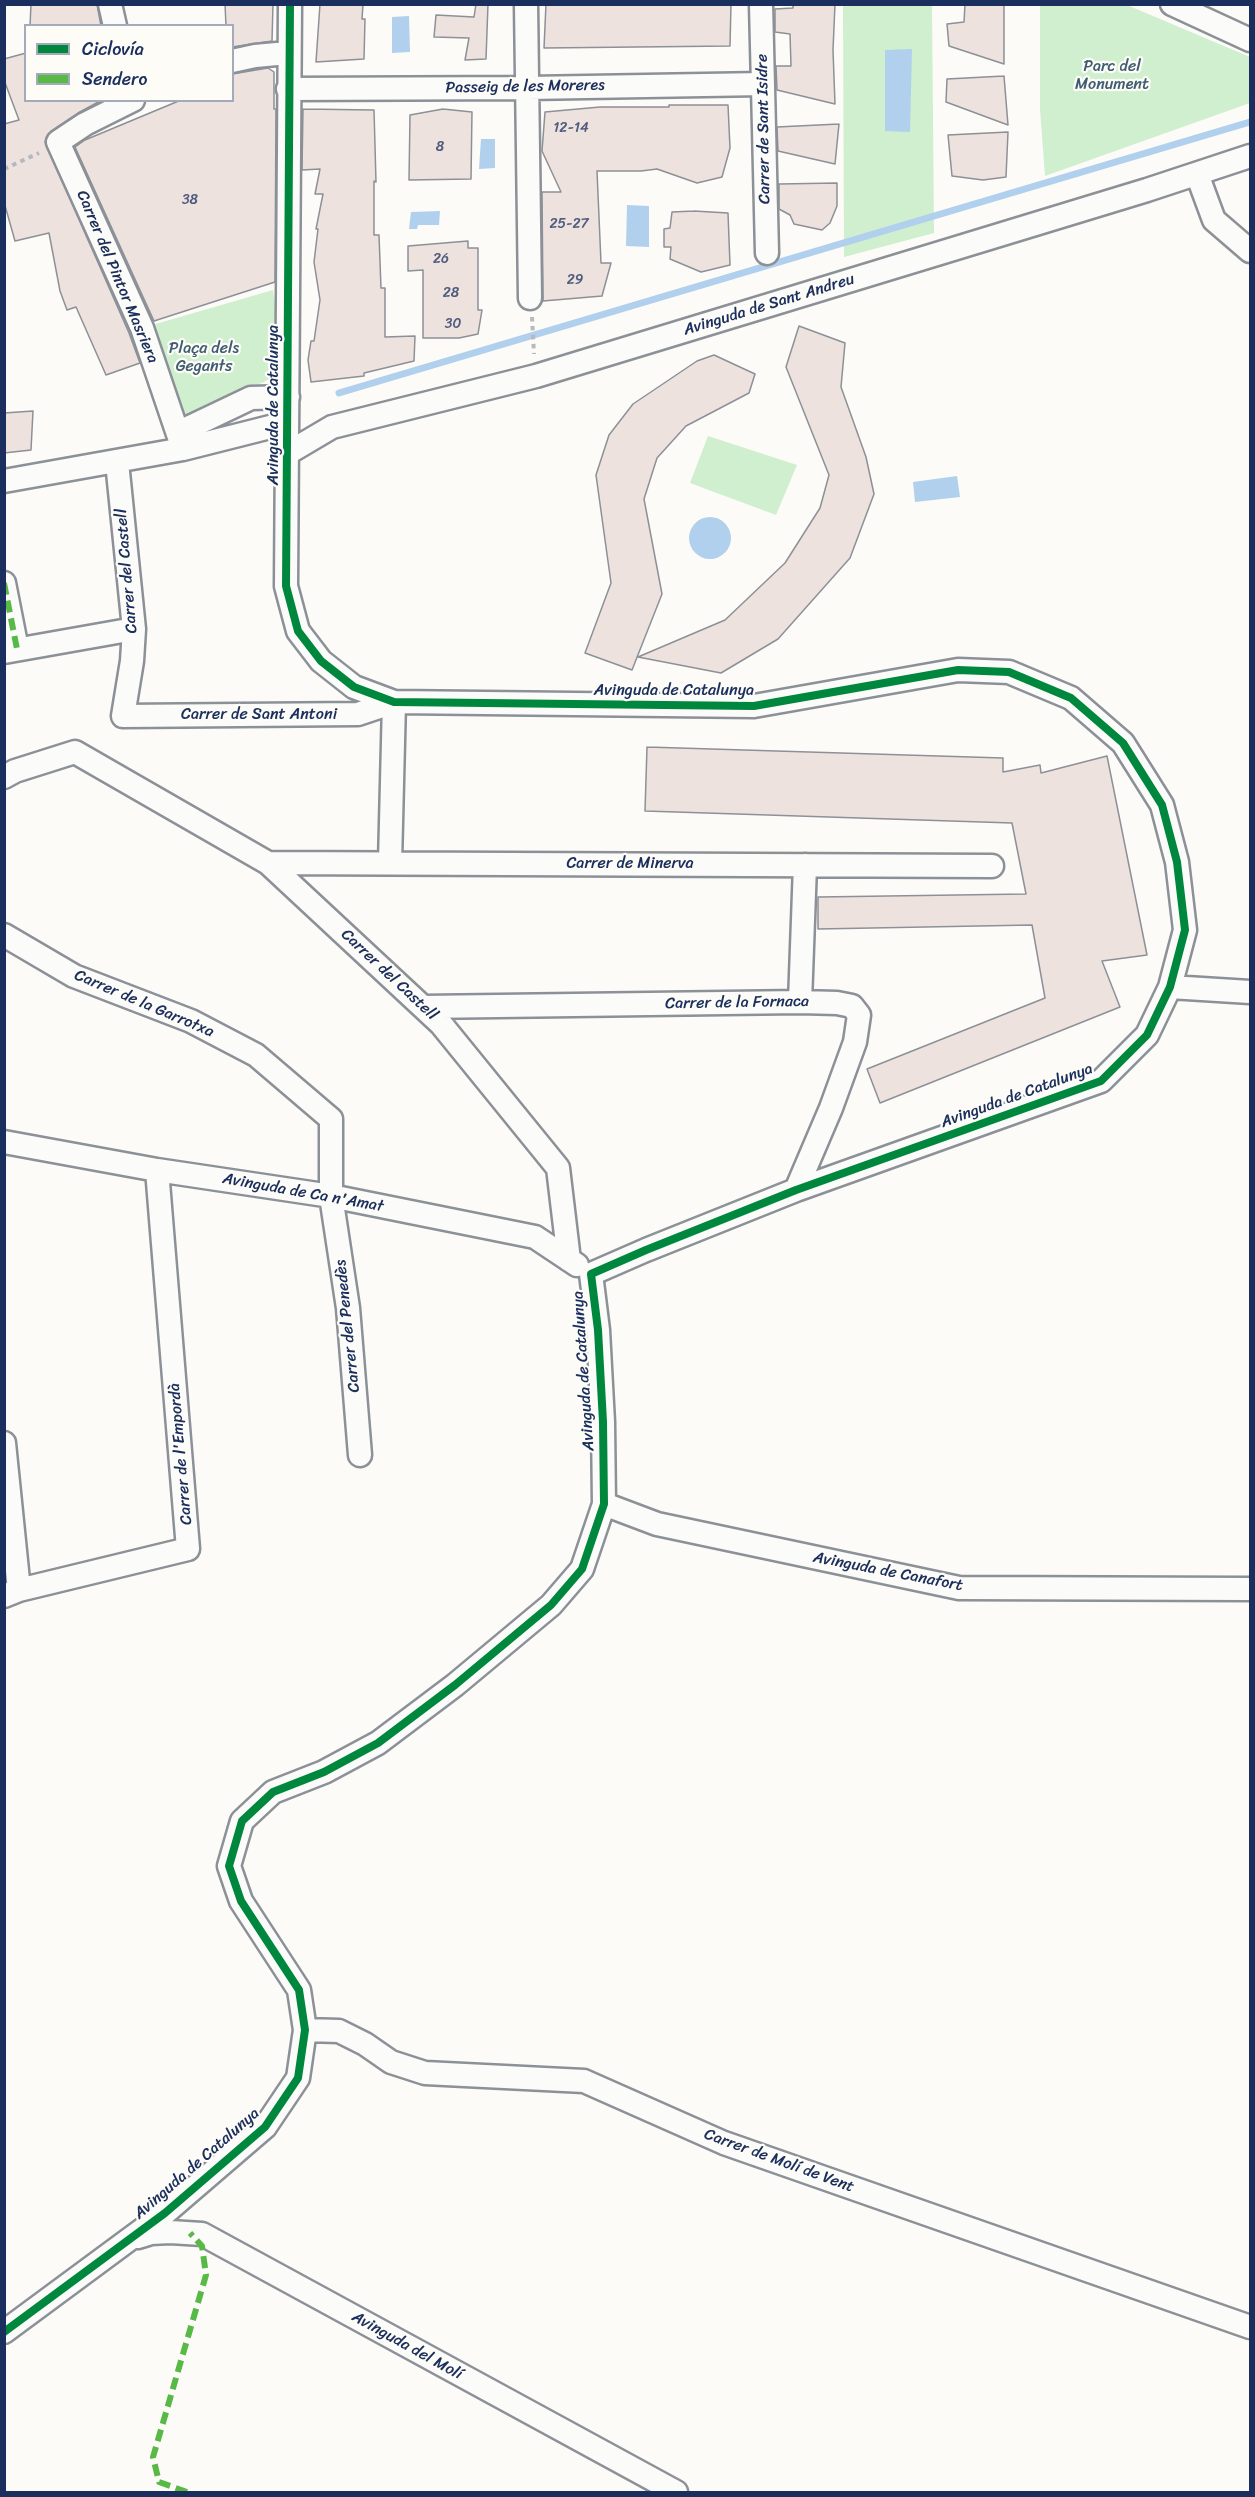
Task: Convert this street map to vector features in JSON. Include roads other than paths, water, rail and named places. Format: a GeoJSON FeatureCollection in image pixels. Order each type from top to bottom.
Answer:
{"type":"FeatureCollection","features":[{"type":"Feature","properties":{"kind":"street"},"geometry":{"type":"LineString","coordinates":[[110,4],[115,24]]}},
{"type":"Feature","properties":{"kind":"street","name":"Avinguda de Catalunya"},"geometry":{"type":"LineString","coordinates":[[4,2332],[165,2214],[265,2127],[298,2078],[305,2030],[299,1990],[241,1901],[229,1866],[242,1821],[273,1792],[324,1772],[378,1743],[455,1685],[552,1605],[582,1569],[604,1504],[599,1341],[591,1274],[796,1190],[1101,1081],[1147,1035],[1170,987],[1185,930],[1177,862],[1162,806],[1123,743],[1071,698],[1008,672],[958,670],[754,706],[394,702],[354,687],[321,661],[298,631],[286,586],[290,4]]}},
{"type":"Feature","properties":{"kind":"street"},"geometry":{"type":"LineString","coordinates":[[526,4],[530,298]]}},
{"type":"Feature","properties":{"kind":"street","name":"Carrer de Sant Isidre"},"geometry":{"type":"LineString","coordinates":[[761,4],[767,253]]}},
{"type":"Feature","properties":{"kind":"street"},"geometry":{"type":"LineString","coordinates":[[1172,4],[1251,40]]}},
{"type":"Feature","properties":{"kind":"street"},"geometry":{"type":"LineString","coordinates":[[234,61],[288,53]]}},
{"type":"Feature","properties":{"kind":"street","name":"Passeig de les Moreres"},"geometry":{"type":"LineString","coordinates":[[288,89],[763,84]]}},
{"type":"Feature","properties":{"kind":"street","name":"Carrer del Pintor Masriera"},"geometry":{"type":"LineString","coordinates":[[129,102],[85,124],[58,142],[142,328],[183,448]]}},
{"type":"Feature","properties":{"kind":"street","name":"Avinguda de Sant Andreu"},"geometry":{"type":"LineString","coordinates":[[288,453],[332,427],[536,376],[1251,156]]}},
{"type":"Feature","properties":{"kind":"street"},"geometry":{"type":"LineString","coordinates":[[1197,174],[1214,220],[1251,251]]}},
{"type":"Feature","properties":{"kind":"street"},"geometry":{"type":"LineString","coordinates":[[183,448],[188,428],[251,398],[288,397]]}},
{"type":"Feature","properties":{"kind":"street"},"geometry":{"type":"LineString","coordinates":[[4,481],[117,462],[286,423]]}},
{"type":"Feature","properties":{"kind":"street","name":"Carrer del Castell"},"geometry":{"type":"LineString","coordinates":[[117,462],[134,629],[132,661],[123,716]]}},
{"type":"Feature","properties":{"kind":"street"},"geometry":{"type":"LineString","coordinates":[[4,583],[11,650],[134,629]]}},
{"type":"Feature","properties":{"kind":"street"},"geometry":{"type":"LineString","coordinates":[[390,863],[394,702]]}},
{"type":"Feature","properties":{"kind":"street","name":"Carrer de Sant Antoni"},"geometry":{"type":"LineString","coordinates":[[123,716],[358,714],[394,702]]}},
{"type":"Feature","properties":{"kind":"street","name":"Carrer del Castell"},"geometry":{"type":"LineString","coordinates":[[4,777],[15,771],[75,752],[268,863],[441,1024],[558,1168],[569,1260]]}},
{"type":"Feature","properties":{"kind":"street","name":"Carrer de Minerva"},"geometry":{"type":"LineString","coordinates":[[268,863],[992,866]]}},
{"type":"Feature","properties":{"kind":"street"},"geometry":{"type":"LineString","coordinates":[[800,1002],[805,865]]}},
{"type":"Feature","properties":{"kind":"street","name":"Carrer de la Garrotxa"},"geometry":{"type":"LineString","coordinates":[[4,935],[74,976],[191,1021],[256,1055],[331,1119],[331,1197]]}},
{"type":"Feature","properties":{"kind":"street"},"geometry":{"type":"LineString","coordinates":[[1170,987],[1251,992]]}},
{"type":"Feature","properties":{"kind":"street","name":"Carrer de la Fornaca"},"geometry":{"type":"LineString","coordinates":[[423,1007],[800,1002],[837,1003],[852,1006],[860,1016],[855,1042],[796,1190]]}},
{"type":"Feature","properties":{"kind":"street","name":"Avinguda de Ca n'Amat"},"geometry":{"type":"LineString","coordinates":[[4,1142],[158,1170],[331,1197],[535,1238],[591,1274]]}},
{"type":"Feature","properties":{"kind":"street","name":"Carrer de l'Empordà"},"geometry":{"type":"LineString","coordinates":[[12,1593],[188,1549],[158,1170]]}},
{"type":"Feature","properties":{"kind":"street","name":"Carrer del Penedès"},"geometry":{"type":"LineString","coordinates":[[331,1197],[348,1308],[360,1455]]}},
{"type":"Feature","properties":{"kind":"street"},"geometry":{"type":"LineString","coordinates":[[4,1443],[12,1593]]}},
{"type":"Feature","properties":{"kind":"street","name":"Avinguda de Canafort"},"geometry":{"type":"LineString","coordinates":[[604,1504],[657,1524],[959,1588],[1251,1590]]}},
{"type":"Feature","properties":{"kind":"street","name":"Carrer de Molí de Vent"},"geometry":{"type":"LineString","coordinates":[[305,2030],[339,2031],[365,2044],[392,2062],[425,2073],[584,2081],[724,2143],[1251,2327]]}},
{"type":"Feature","properties":{"kind":"street","name":"Avinguda del Molí"},"geometry":{"type":"LineString","coordinates":[[131,2239],[151,2233],[202,2234],[676,2493]]}},
{"type":"Feature","properties":{"kind":"water"},"geometry":{"type":"Polygon","coordinates":[[[409,16],[410,52],[392,53],[392,17],[409,16]]]}},
{"type":"Feature","properties":{"kind":"water"},"geometry":{"type":"Polygon","coordinates":[[[912,49],[910,132],[885,131],[885,50],[912,49]]]}},
{"type":"Feature","properties":{"kind":"water"},"geometry":{"type":"Polygon","coordinates":[[[481,139],[495,139],[495,168],[479,169],[481,139]]]}},
{"type":"Feature","properties":{"kind":"water"},"geometry":{"type":"Polygon","coordinates":[[[627,205],[649,206],[649,247],[626,246],[627,205]]]}},
{"type":"Feature","properties":{"kind":"water"},"geometry":{"type":"Polygon","coordinates":[[[440,211],[439,225],[418,225],[417,229],[409,229],[411,212],[440,211]]]}},
{"type":"Feature","properties":{"kind":"water"},"geometry":{"type":"Polygon","coordinates":[[[957,476],[960,497],[915,502],[913,482],[957,476]]]}},
{"type":"Feature","properties":{"kind":"water"},"geometry":{"type":"Polygon","coordinates":[[[710,517],[718,518],[725,523],[730,530],[730,546],[725,553],[718,558],[710,559],[702,558],[695,553],[690,546],[689,538],[690,530],[695,523],[702,518],[710,517]]]}},
{"type":"Feature","properties":{"kind":"waterway"},"geometry":{"type":"LineString","coordinates":[[339,393],[1250,122]]}},
{"type":"Feature","properties":{"kind":"park label","name":"Parc del Monument"},"geometry":{"type":"Point","coordinates":[1112,76]}},
{"type":"Feature","properties":{"kind":"park label","name":"Plaça dels Gegants"},"geometry":{"type":"Point","coordinates":[204,358]}}]}
